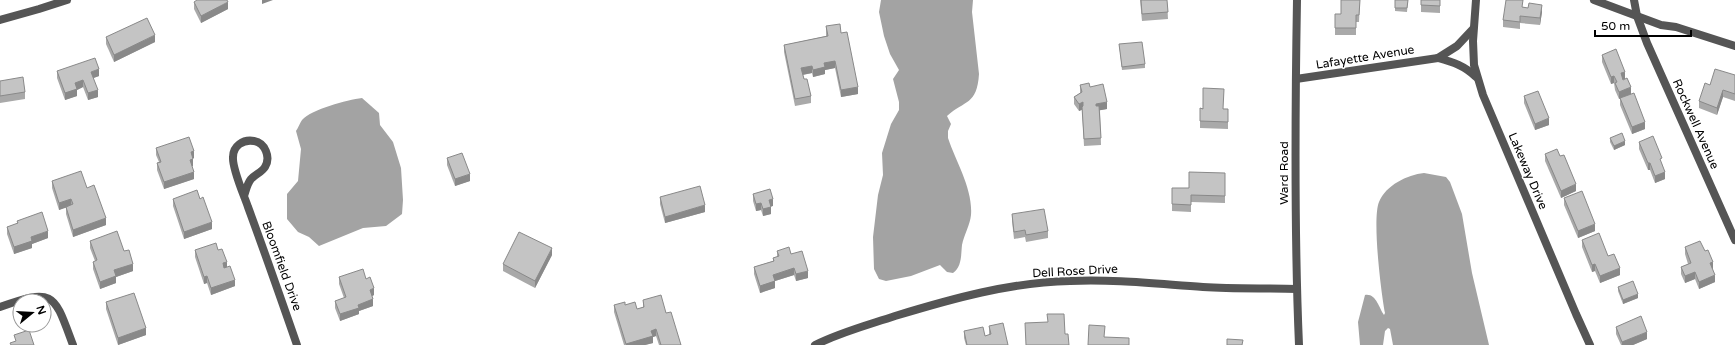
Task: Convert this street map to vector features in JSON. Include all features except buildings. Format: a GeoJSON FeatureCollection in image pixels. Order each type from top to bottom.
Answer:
{"type":"FeatureCollection","features":[{"type":"Feature","properties":{"kind":"street"},"geometry":{"type":"LineString","coordinates":[[0,20],[39,10],[67,0]]}},
{"type":"Feature","properties":{"kind":"street","name":"Ward Road"},"geometry":{"type":"LineString","coordinates":[[1297,0],[1297,289],[1299,345]]}},
{"type":"Feature","properties":{"kind":"street","name":"Lakeway Drive"},"geometry":{"type":"LineString","coordinates":[[1476,0],[1474,65],[1477,78],[1572,307],[1590,345]]}},
{"type":"Feature","properties":{"kind":"street"},"geometry":{"type":"LineString","coordinates":[[1594,0],[1661,25],[1683,29],[1735,46]]}},
{"type":"Feature","properties":{"kind":"street"},"geometry":{"type":"LineString","coordinates":[[1634,0],[1637,16]]}},
{"type":"Feature","properties":{"kind":"street","name":"Rockwell Avenue"},"geometry":{"type":"LineString","coordinates":[[1637,16],[1663,80],[1735,240]]}},
{"type":"Feature","properties":{"kind":"street","name":"Lafayette Avenue"},"geometry":{"type":"LineString","coordinates":[[1296,79],[1438,58],[1457,46],[1474,29]]}},
{"type":"Feature","properties":{"kind":"street","name":"Lafayette Avenue"},"geometry":{"type":"LineString","coordinates":[[1438,58],[1459,64],[1468,69],[1477,78]]}},
{"type":"Feature","properties":{"kind":"street","name":"Bloomfield Drive"},"geometry":{"type":"LineString","coordinates":[[244,196],[251,179],[261,172],[267,163],[267,152],[264,147],[255,141],[244,141],[239,144],[233,153],[234,164],[244,196],[297,345]]}},
{"type":"Feature","properties":{"kind":"street","name":"Dell Rose Drive"},"geometry":{"type":"LineString","coordinates":[[815,345],[850,330],[923,307],[998,290],[1044,282],[1124,281],[1204,287],[1297,289]]}},
{"type":"Feature","properties":{"kind":"street"},"geometry":{"type":"LineString","coordinates":[[0,307],[33,296],[49,298],[61,311],[73,345]]}},
{"type":"Feature","properties":{"kind":"shaded area"},"geometry":{"type":"Polygon","coordinates":[[[881,0],[973,0],[972,12],[979,74],[978,84],[973,97],[947,116],[951,124],[948,131],[948,138],[967,186],[971,205],[971,215],[962,245],[960,264],[953,273],[947,272],[940,265],[911,276],[886,281],[879,279],[874,269],[873,237],[878,195],[883,175],[882,153],[891,124],[899,110],[899,102],[893,79],[899,70],[890,54],[884,36],[879,12],[881,0]]]}},
{"type":"Feature","properties":{"kind":"shaded area"},"geometry":{"type":"Polygon","coordinates":[[[362,98],[379,113],[380,125],[393,142],[401,168],[403,200],[402,214],[386,226],[363,228],[319,246],[309,237],[298,232],[287,219],[287,194],[298,181],[301,149],[296,131],[302,120],[313,112],[339,103],[362,98]]]}},
{"type":"Feature","properties":{"kind":"shaded area"},"geometry":{"type":"Polygon","coordinates":[[[1424,173],[1446,177],[1450,182],[1462,214],[1472,273],[1489,345],[1393,345],[1390,329],[1388,328],[1385,331],[1383,345],[1360,345],[1358,322],[1365,295],[1372,296],[1384,315],[1385,313],[1379,273],[1376,224],[1379,202],[1382,196],[1398,182],[1411,176],[1424,173]]]}}]}
